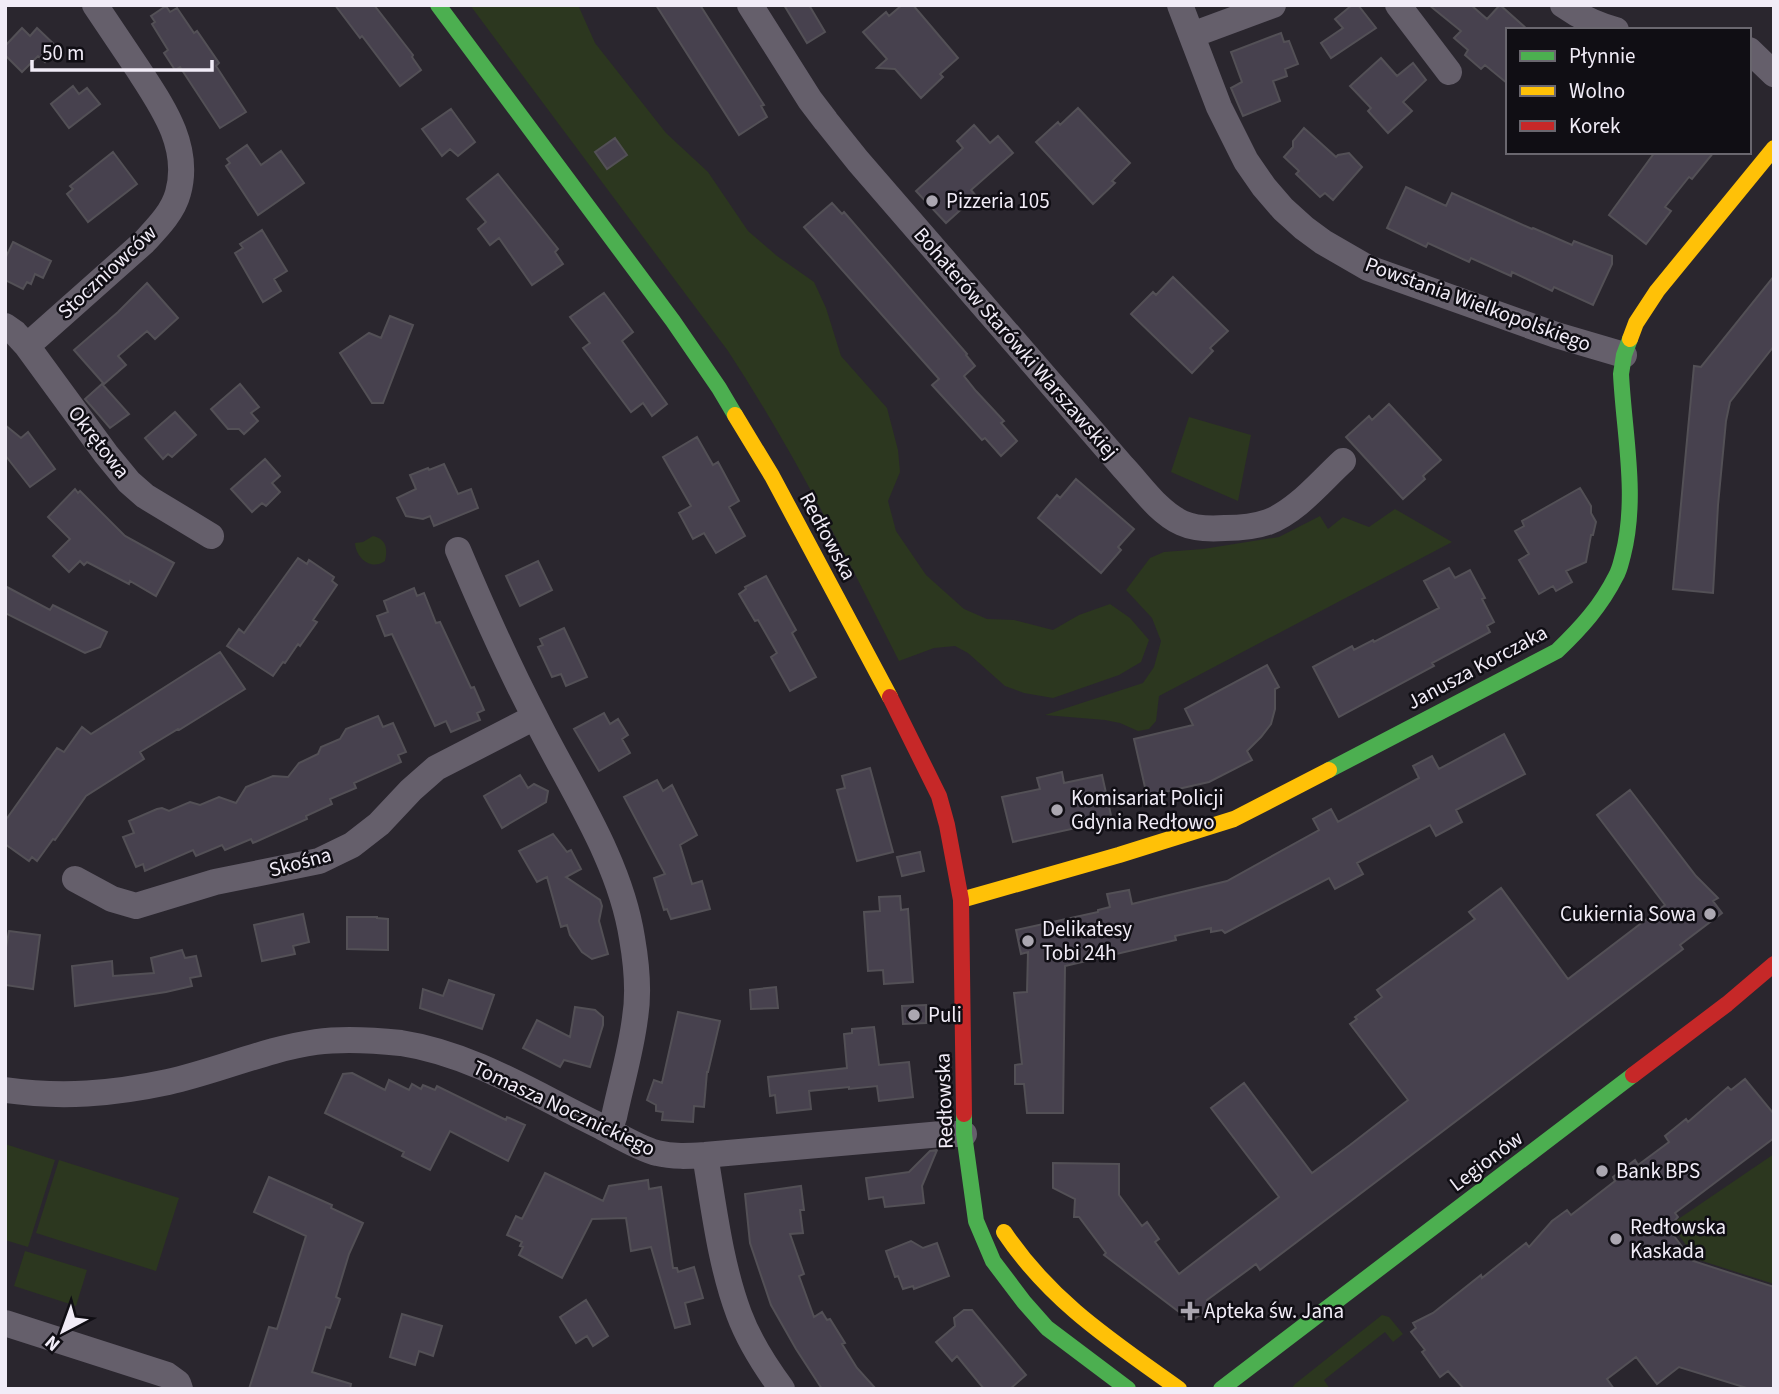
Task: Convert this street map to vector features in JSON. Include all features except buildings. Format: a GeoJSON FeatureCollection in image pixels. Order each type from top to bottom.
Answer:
{"type":"FeatureCollection","features":[{"type":"Feature","properties":{"kind":"street","name":"Stoczniowców"},"geometry":{"type":"LineString","coordinates":[[27,346],[144,242],[171,209],[178,195],[180,148],[173,127],[160,102],[95,5]]}},
{"type":"Feature","properties":{"kind":"street","name":"Redłowska"},"geometry":{"type":"LineString","coordinates":[[438,5],[673,321],[719,388],[772,476],[874,665],[939,796],[961,900],[964,1134],[976,1221],[993,1261],[1024,1302],[1048,1328],[1128,1389]]}},
{"type":"Feature","properties":{"kind":"street","name":"Bohaterów Starówki Warszawskiej"},"geometry":{"type":"LineString","coordinates":[[750,5],[810,100],[858,161],[1123,467],[1168,514],[1182,523],[1207,528],[1246,527],[1268,522],[1297,504],[1343,461]]}},
{"type":"Feature","properties":{"kind":"street","name":"Powstania Wielkopolskiego"},"geometry":{"type":"LineString","coordinates":[[1180,5],[1219,107],[1246,161],[1283,209],[1323,242],[1368,268],[1409,284],[1556,335],[1624,355]]}},
{"type":"Feature","properties":{"kind":"street"},"geometry":{"type":"LineString","coordinates":[[1192,35],[1273,5]]}},
{"type":"Feature","properties":{"kind":"street"},"geometry":{"type":"LineString","coordinates":[[1398,5],[1449,72]]}},
{"type":"Feature","properties":{"kind":"street"},"geometry":{"type":"LineString","coordinates":[[1563,5],[1584,19],[1608,28]]}},
{"type":"Feature","properties":{"kind":"street"},"geometry":{"type":"LineString","coordinates":[[1751,52],[1774,74]]}},
{"type":"Feature","properties":{"kind":"street","name":"Janusza Korczaka"},"geometry":{"type":"LineString","coordinates":[[961,900],[1119,855],[1234,818],[1557,651],[1584,625],[1603,600],[1618,573],[1627,539],[1631,492],[1621,374],[1624,355],[1636,323],[1657,291],[1774,148]]}},
{"type":"Feature","properties":{"kind":"street","name":"Okrętowa"},"geometry":{"type":"LineString","coordinates":[[5,326],[27,346],[129,482],[145,496],[211,536]]}},
{"type":"Feature","properties":{"kind":"street"},"geometry":{"type":"LineString","coordinates":[[458,550],[484,613],[534,717],[619,883],[632,938],[636,1016],[609,1131]]}},
{"type":"Feature","properties":{"kind":"street","name":"Skośna"},"geometry":{"type":"LineString","coordinates":[[75,879],[112,899],[136,906],[215,882],[319,861],[352,845],[379,824],[436,768],[534,717]]}},
{"type":"Feature","properties":{"kind":"street","name":"Legionów"},"geometry":{"type":"LineString","coordinates":[[1221,1389],[1710,1017],[1774,964]]}},
{"type":"Feature","properties":{"kind":"street","name":"Tomasza Nocznickiego"},"geometry":{"type":"LineString","coordinates":[[5,1090],[61,1096],[109,1092],[169,1082],[314,1042],[350,1039],[402,1044],[444,1054],[484,1068],[655,1153],[705,1155],[964,1134]]}},
{"type":"Feature","properties":{"kind":"street"},"geometry":{"type":"LineString","coordinates":[[705,1155],[726,1269],[739,1314],[751,1342],[782,1389]]}},
{"type":"Feature","properties":{"kind":"street","name":"Redłowska"},"geometry":{"type":"LineString","coordinates":[[969,1169],[1012,1247],[1047,1286],[1086,1322],[1179,1389]]}},
{"type":"Feature","properties":{"kind":"street"},"geometry":{"type":"LineString","coordinates":[[5,1323],[167,1375],[178,1383],[180,1389]]}},
{"type":"Feature","properties":{"kind":"street"},"geometry":{"type":"LineString","coordinates":[[1269,1377],[1270,1352]]}},
{"type":"Feature","properties":{"kind":"green space"},"geometry":{"type":"Polygon","coordinates":[[[470,5],[578,5],[595,43],[666,133],[708,172],[748,231],[814,282],[826,308],[841,356],[887,408],[898,450],[900,472],[888,501],[896,531],[926,575],[964,609],[987,619],[1014,620],[1053,630],[1079,615],[1110,604],[1130,618],[1149,640],[1141,662],[1119,675],[1053,698],[1024,693],[1005,686],[968,653],[955,646],[934,648],[899,661],[797,465],[728,351],[470,5]]]}},
{"type":"Feature","properties":{"kind":"green space"},"geometry":{"type":"Polygon","coordinates":[[[1189,417],[1251,435],[1238,501],[1171,472],[1189,417]]]}},
{"type":"Feature","properties":{"kind":"green space"},"geometry":{"type":"Polygon","coordinates":[[[1395,509],[1452,542],[1159,696],[1156,721],[1149,729],[1138,731],[1105,720],[1045,715],[1143,683],[1154,667],[1161,641],[1152,618],[1126,590],[1150,558],[1164,552],[1279,537],[1320,516],[1328,529],[1343,517],[1369,527],[1395,509]]]}},
{"type":"Feature","properties":{"kind":"green space"},"geometry":{"type":"Polygon","coordinates":[[[373,536],[383,542],[386,552],[385,561],[375,565],[361,558],[355,543],[373,536]]]}},
{"type":"Feature","properties":{"kind":"green space"},"geometry":{"type":"Polygon","coordinates":[[[5,1144],[55,1160],[28,1247],[5,1240],[5,1144]]]}},
{"type":"Feature","properties":{"kind":"green space"},"geometry":{"type":"Polygon","coordinates":[[[1774,1154],[1774,1284],[1696,1259],[1671,1224],[1774,1154]]]}},
{"type":"Feature","properties":{"kind":"green space"},"geometry":{"type":"Polygon","coordinates":[[[59,1160],[179,1198],[156,1271],[36,1233],[59,1160]]]}},
{"type":"Feature","properties":{"kind":"green space"},"geometry":{"type":"Polygon","coordinates":[[[25,1251],[87,1270],[76,1306],[14,1286],[25,1251]]]}},
{"type":"Feature","properties":{"kind":"green space"},"geometry":{"type":"Polygon","coordinates":[[[1382,1315],[1389,1317],[1403,1334],[1393,1342],[1385,1332],[1324,1380],[1330,1389],[1291,1389],[1295,1384],[1382,1315]]]}},
{"type":"Feature","properties":{"kind":"traffic: fast"},"geometry":{"type":"LineString","coordinates":[[438,5],[673,321],[735,415]]}},
{"type":"Feature","properties":{"kind":"traffic: fast"},"geometry":{"type":"LineString","coordinates":[[1329,770],[1557,651],[1597,607],[1618,571],[1627,533],[1630,488],[1621,374],[1630,339]]}},
{"type":"Feature","properties":{"kind":"traffic: fast"},"geometry":{"type":"LineString","coordinates":[[1221,1389],[1633,1075]]}},
{"type":"Feature","properties":{"kind":"traffic: fast"},"geometry":{"type":"LineString","coordinates":[[964,1114],[964,1134],[976,1221],[993,1261],[1047,1328],[1128,1389]]}},
{"type":"Feature","properties":{"kind":"traffic: slow"},"geometry":{"type":"LineString","coordinates":[[1630,339],[1636,323],[1657,291],[1774,148]]}},
{"type":"Feature","properties":{"kind":"traffic: slow"},"geometry":{"type":"LineString","coordinates":[[735,415],[772,476],[890,697]]}},
{"type":"Feature","properties":{"kind":"traffic: slow"},"geometry":{"type":"LineString","coordinates":[[961,900],[1234,819],[1329,770]]}},
{"type":"Feature","properties":{"kind":"traffic: slow"},"geometry":{"type":"LineString","coordinates":[[1004,1232],[1022,1257],[1062,1300],[1107,1337],[1179,1389]]}},
{"type":"Feature","properties":{"kind":"traffic: jam"},"geometry":{"type":"LineString","coordinates":[[890,697],[939,796],[961,900],[964,1114]]}},
{"type":"Feature","properties":{"kind":"traffic: jam"},"geometry":{"type":"LineString","coordinates":[[1633,1075],[1727,1004],[1774,964]]}},
{"type":"Feature","properties":{"kind":"place","name":"Pizzeria 105"},"geometry":{"type":"Point","coordinates":[932,201]}},
{"type":"Feature","properties":{"kind":"place","name":"Komisariat Policji Gdynia Redłowo"},"geometry":{"type":"Point","coordinates":[1057,810]}},
{"type":"Feature","properties":{"kind":"place","name":"Cukiernia Sowa"},"geometry":{"type":"Point","coordinates":[1710,914]}},
{"type":"Feature","properties":{"kind":"place","name":"Delikatesy Tobi 24h"},"geometry":{"type":"Point","coordinates":[1028,941]}},
{"type":"Feature","properties":{"kind":"place","name":"Puli"},"geometry":{"type":"Point","coordinates":[914,1015]}},
{"type":"Feature","properties":{"kind":"place","name":"Bank BPS"},"geometry":{"type":"Point","coordinates":[1602,1171]}},
{"type":"Feature","properties":{"kind":"place","name":"Redłowska Kaskada"},"geometry":{"type":"Point","coordinates":[1616,1239]}},
{"type":"Feature","properties":{"kind":"place","name":"Apteka św. Jana"},"geometry":{"type":"Point","coordinates":[1190,1311]}}]}
